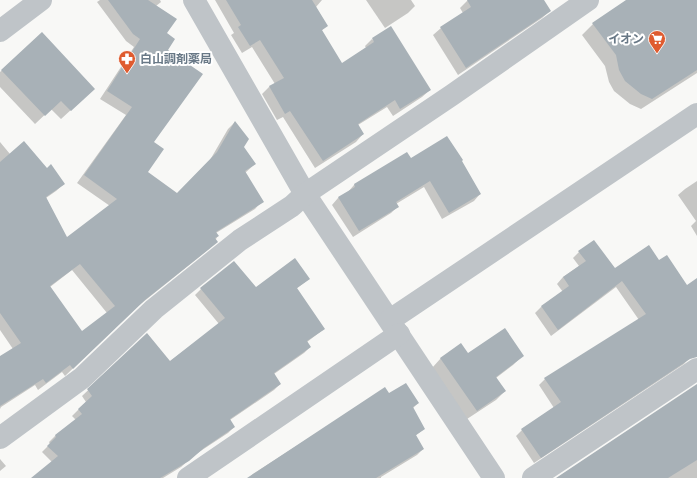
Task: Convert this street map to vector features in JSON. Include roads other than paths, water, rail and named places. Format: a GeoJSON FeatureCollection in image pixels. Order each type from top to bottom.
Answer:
{"type":"FeatureCollection","features":[{"type":"Feature","properties":{"kind":"street"},"geometry":{"type":"LineString","coordinates":[[0,31],[41,0]]}},
{"type":"Feature","properties":{"kind":"street"},"geometry":{"type":"LineString","coordinates":[[194,0],[305,194],[395,327],[494,478]]}},
{"type":"Feature","properties":{"kind":"street"},"geometry":{"type":"LineString","coordinates":[[0,438],[82,378],[154,309],[240,240],[292,206],[305,194],[452,95],[588,0]]}},
{"type":"Feature","properties":{"kind":"street"},"geometry":{"type":"LineString","coordinates":[[188,478],[395,327],[697,114]]}},
{"type":"Feature","properties":{"kind":"street"},"geometry":{"type":"LineString","coordinates":[[533,478],[697,368]]}},
{"type":"Feature","properties":{"kind":"place","name":"イオン"},"geometry":{"type":"Point","coordinates":[657,54]}},
{"type":"Feature","properties":{"kind":"place","name":"白山調剤薬局"},"geometry":{"type":"Point","coordinates":[127,74]}}]}
